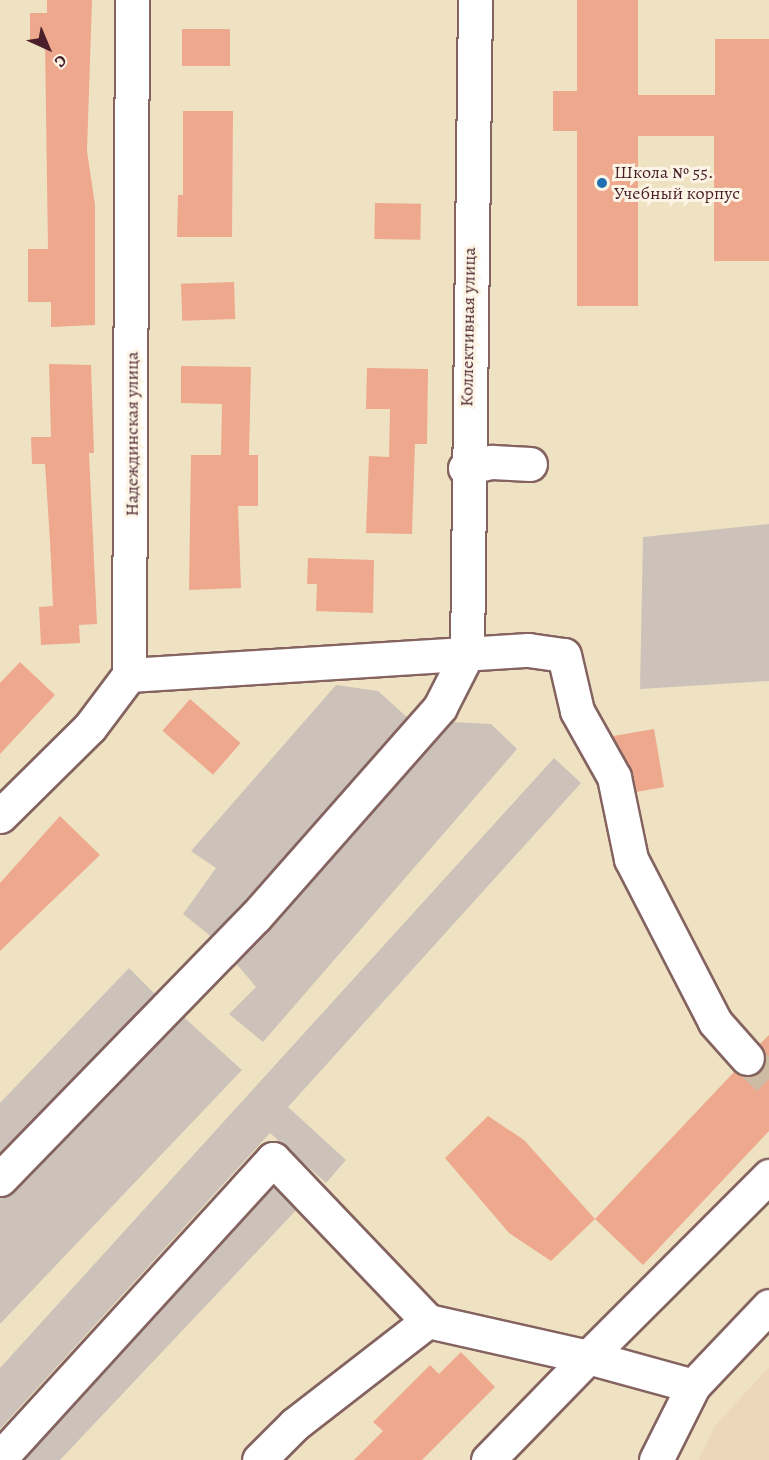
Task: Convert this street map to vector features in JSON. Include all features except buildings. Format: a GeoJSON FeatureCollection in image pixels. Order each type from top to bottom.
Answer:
{"type":"FeatureCollection","features":[{"type":"Feature","properties":{"kind":"street","name":"Надеждинская улица"},"geometry":{"type":"LineString","coordinates":[[129,675],[132,0]]}},
{"type":"Feature","properties":{"kind":"street","name":"Коллективная улица"},"geometry":{"type":"LineString","coordinates":[[467,654],[465,468],[475,0]]}},
{"type":"Feature","properties":{"kind":"street"},"geometry":{"type":"LineString","coordinates":[[465,468],[492,462],[530,464]]}},
{"type":"Feature","properties":{"kind":"street"},"geometry":{"type":"LineString","coordinates":[[0,816],[90,727],[129,675],[528,650],[564,655],[577,711],[614,777],[631,859],[715,1022],[747,1058]]}},
{"type":"Feature","properties":{"kind":"street"},"geometry":{"type":"LineString","coordinates":[[0,1179],[256,916],[440,707],[467,654]]}},
{"type":"Feature","properties":{"kind":"street"},"geometry":{"type":"LineString","coordinates":[[0,1458],[273,1159],[428,1320],[588,1357],[693,1386]]}},
{"type":"Feature","properties":{"kind":"street"},"geometry":{"type":"LineString","coordinates":[[488,1460],[769,1176]]}},
{"type":"Feature","properties":{"kind":"street"},"geometry":{"type":"LineString","coordinates":[[656,1460],[693,1386],[769,1306]]}},
{"type":"Feature","properties":{"kind":"street"},"geometry":{"type":"LineString","coordinates":[[260,1460],[295,1424],[428,1320]]}},
{"type":"Feature","properties":{"kind":"shaded area"},"geometry":{"type":"Polygon","coordinates":[[[769,524],[769,681],[640,689],[643,537],[769,524]]]}},
{"type":"Feature","properties":{"kind":"shaded area"},"geometry":{"type":"Polygon","coordinates":[[[336,685],[378,691],[409,719],[213,938],[183,914],[216,868],[191,851],[336,685]]]}},
{"type":"Feature","properties":{"kind":"shaded area"},"geometry":{"type":"Polygon","coordinates":[[[452,722],[491,724],[517,749],[263,1042],[229,1014],[256,987],[234,961],[452,722]]]}},
{"type":"Feature","properties":{"kind":"shaded area"},"geometry":{"type":"Polygon","coordinates":[[[554,758],[581,783],[288,1107],[346,1160],[326,1183],[270,1133],[0,1429],[0,1368],[554,758]]]}},
{"type":"Feature","properties":{"kind":"shaded area"},"geometry":{"type":"Polygon","coordinates":[[[129,968],[156,995],[0,1158],[0,1103],[129,968]]]}},
{"type":"Feature","properties":{"kind":"shaded area"},"geometry":{"type":"Polygon","coordinates":[[[178,1012],[242,1070],[0,1324],[0,1199],[178,1012]]]}},
{"type":"Feature","properties":{"kind":"shaded area"},"geometry":{"type":"Polygon","coordinates":[[[275,1180],[301,1205],[60,1460],[17,1460],[275,1180]]]}},
{"type":"Feature","properties":{"kind":"shaded area"},"geometry":{"type":"Polygon","coordinates":[[[769,1367],[769,1460],[699,1460],[714,1427],[769,1367]]]}},
{"type":"Feature","properties":{"kind":"tunnel"},"geometry":{"type":"LineString","coordinates":[[747,1058],[769,1079]]}},
{"type":"Feature","properties":{"kind":"place","name":"Школа № 55. Учебный корпус"},"geometry":{"type":"Point","coordinates":[602,183]}}]}
